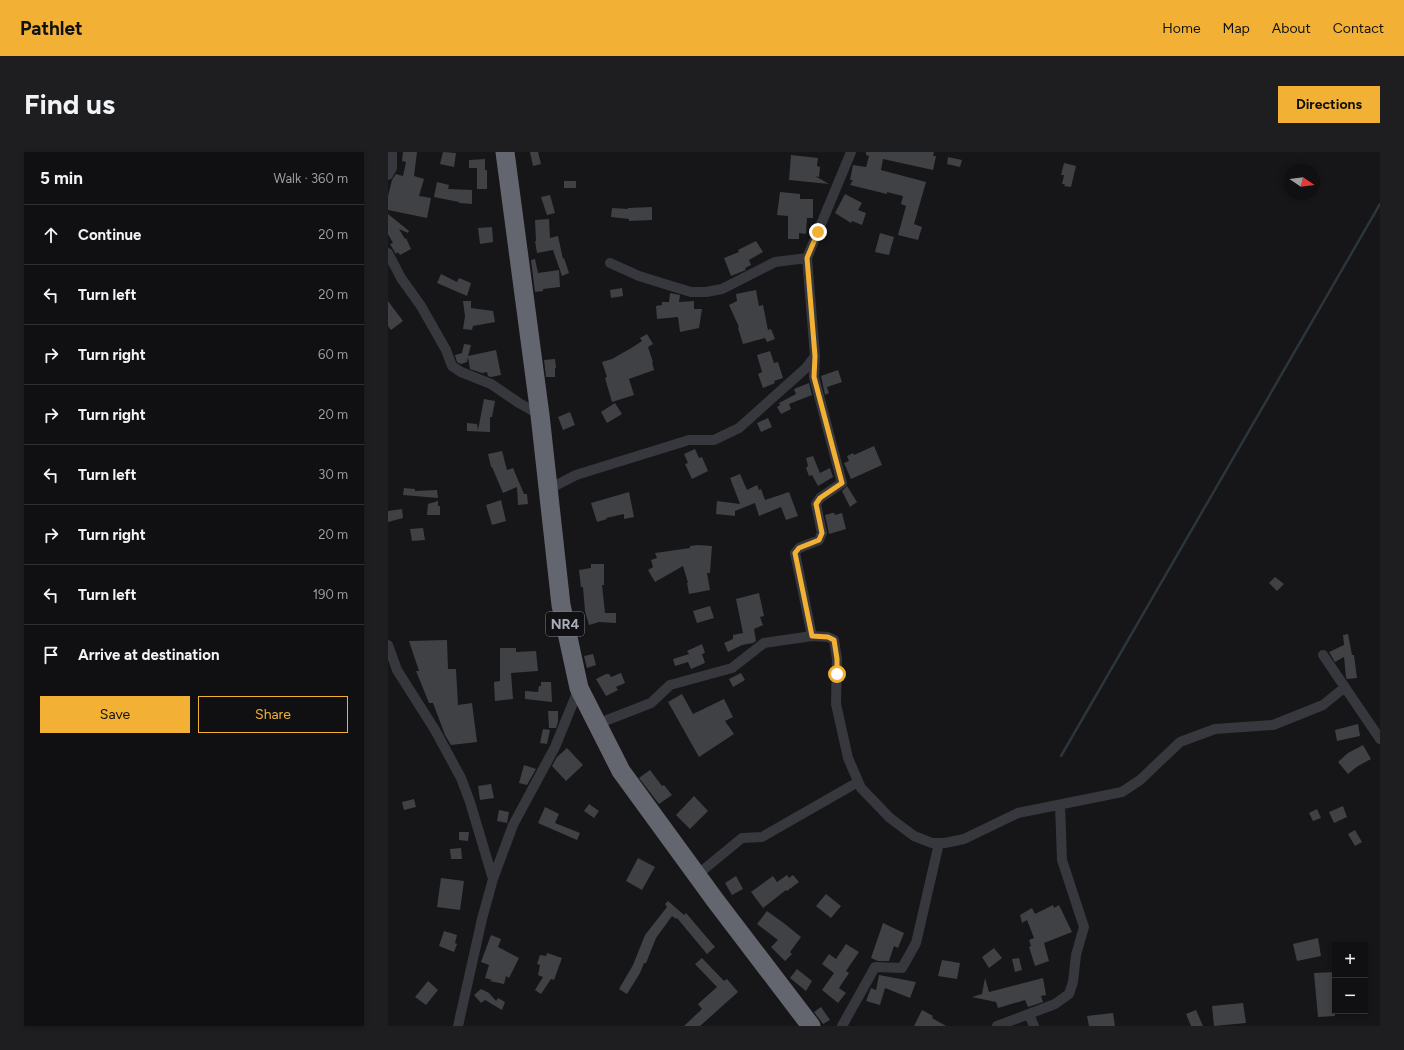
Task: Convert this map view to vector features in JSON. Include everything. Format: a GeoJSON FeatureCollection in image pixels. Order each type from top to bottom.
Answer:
{"type":"FeatureCollection","features":[{"type":"Feature","properties":{"kind":"highway","name":"NR4"},"geometry":{"type":"LineString","coordinates":[[505,152],[540,415],[561,605],[579,688],[621,771],[811,1026]]}},
{"type":"Feature","properties":{"kind":"street"},"geometry":{"type":"LineString","coordinates":[[388,175],[392,168],[392,152]]}},
{"type":"Feature","properties":{"kind":"street"},"geometry":{"type":"LineString","coordinates":[[812,636],[795,553],[799,548],[819,540],[822,533],[816,504],[820,498],[842,483],[814,377],[815,356],[807,258],[851,152]]}},
{"type":"Feature","properties":{"kind":"street"},"geometry":{"type":"LineString","coordinates":[[388,253],[401,278],[421,306],[446,350],[452,366],[461,372],[491,384],[540,415]]}},
{"type":"Feature","properties":{"kind":"street"},"geometry":{"type":"LineString","coordinates":[[610,263],[639,276],[691,292],[706,292],[722,289],[775,262],[807,258]]}},
{"type":"Feature","properties":{"kind":"street"},"geometry":{"type":"LineString","coordinates":[[548,489],[576,475],[689,440],[714,440],[739,428],[806,368],[815,356]]}},
{"type":"Feature","properties":{"kind":"street"},"geometry":{"type":"LineString","coordinates":[[597,724],[651,703],[670,685],[732,668],[764,643],[812,636],[828,637],[834,640],[837,659],[836,704],[848,758],[861,788],[890,818],[914,836],[932,843],[939,843],[964,839],[1018,814],[1122,792],[1140,780],[1180,742],[1215,728],[1273,725],[1323,705],[1345,687]]}},
{"type":"Feature","properties":{"kind":"street"},"geometry":{"type":"LineString","coordinates":[[388,645],[397,670],[435,730],[461,778],[493,879]]}},
{"type":"Feature","properties":{"kind":"street"},"geometry":{"type":"LineString","coordinates":[[1323,655],[1380,739]]}},
{"type":"Feature","properties":{"kind":"street"},"geometry":{"type":"LineString","coordinates":[[458,1026],[482,919],[493,879],[513,825],[555,747],[579,688]]}},
{"type":"Feature","properties":{"kind":"street"},"geometry":{"type":"LineString","coordinates":[[697,875],[742,838],[762,837],[858,782]]}},
{"type":"Feature","properties":{"kind":"street"},"geometry":{"type":"LineString","coordinates":[[997,1026],[1055,1004],[1068,994],[1073,982],[1076,956],[1084,927],[1062,860],[1060,805]]}},
{"type":"Feature","properties":{"kind":"street"},"geometry":{"type":"LineString","coordinates":[[842,1026],[875,967],[902,968],[916,943],[939,843]]}},
{"type":"Feature","properties":{"kind":"street"},"geometry":{"type":"LineString","coordinates":[[1029,1014],[1034,1026]]}},
{"type":"Feature","properties":{"kind":"building"},"geometry":{"type":"Polygon","coordinates":[[[403,152],[417,152],[414,176],[424,179],[419,196],[431,198],[427,218],[388,210],[388,196],[392,180],[396,174],[403,176],[406,162],[402,161],[403,152]]]}},
{"type":"Feature","properties":{"kind":"building"},"geometry":{"type":"Polygon","coordinates":[[[443,152],[456,153],[454,167],[440,164],[443,152]]]}},
{"type":"Feature","properties":{"kind":"building"},"geometry":{"type":"Polygon","coordinates":[[[530,152],[538,152],[541,164],[533,166],[530,152]]]}},
{"type":"Feature","properties":{"kind":"building"},"geometry":{"type":"Polygon","coordinates":[[[866,152],[934,152],[933,156],[936,156],[933,170],[883,159],[881,170],[926,182],[914,224],[922,227],[918,240],[898,235],[906,206],[901,204],[903,196],[887,192],[887,194],[850,185],[853,180],[850,180],[853,165],[866,167],[869,156],[866,155],[866,152]]]}},
{"type":"Feature","properties":{"kind":"building"},"geometry":{"type":"Polygon","coordinates":[[[791,155],[818,158],[817,166],[820,167],[819,177],[815,176],[829,184],[789,180],[791,155]]]}},
{"type":"Feature","properties":{"kind":"building"},"geometry":{"type":"Polygon","coordinates":[[[948,157],[962,160],[960,167],[947,164],[948,157]]]}},
{"type":"Feature","properties":{"kind":"building"},"geometry":{"type":"Polygon","coordinates":[[[485,159],[485,170],[487,170],[487,189],[477,189],[477,168],[469,168],[469,160],[485,159]]]}},
{"type":"Feature","properties":{"kind":"building"},"geometry":{"type":"Polygon","coordinates":[[[1064,163],[1076,166],[1071,187],[1064,186],[1065,184],[1062,184],[1064,175],[1061,175],[1064,163]]]}},
{"type":"Feature","properties":{"kind":"building"},"geometry":{"type":"Polygon","coordinates":[[[564,181],[576,181],[576,188],[564,188],[564,181]]]}},
{"type":"Feature","properties":{"kind":"building"},"geometry":{"type":"Polygon","coordinates":[[[437,182],[449,185],[448,189],[472,190],[472,204],[459,203],[434,197],[437,182]]]}},
{"type":"Feature","properties":{"kind":"building"},"geometry":{"type":"Polygon","coordinates":[[[780,192],[800,194],[800,199],[813,199],[813,218],[807,218],[806,234],[799,233],[799,239],[788,239],[788,216],[777,215],[780,192]]]}},
{"type":"Feature","properties":{"kind":"building"},"geometry":{"type":"Polygon","coordinates":[[[845,194],[862,203],[858,210],[866,213],[862,225],[852,221],[851,223],[835,213],[845,194]]]}},
{"type":"Feature","properties":{"kind":"building"},"geometry":{"type":"Polygon","coordinates":[[[550,195],[555,213],[547,215],[541,197],[550,195]]]}},
{"type":"Feature","properties":{"kind":"building"},"geometry":{"type":"Polygon","coordinates":[[[652,207],[652,220],[629,221],[629,219],[611,217],[612,208],[628,209],[652,207]]]}},
{"type":"Feature","properties":{"kind":"building"},"geometry":{"type":"Polygon","coordinates":[[[388,214],[409,231],[408,233],[399,229],[405,239],[406,238],[411,249],[400,255],[398,252],[396,254],[390,244],[393,243],[388,234],[388,214]]]}},
{"type":"Feature","properties":{"kind":"building"},"geometry":{"type":"Polygon","coordinates":[[[549,219],[550,238],[558,236],[563,259],[564,258],[569,273],[562,276],[553,250],[537,253],[535,241],[535,220],[549,219]]]}},
{"type":"Feature","properties":{"kind":"building"},"geometry":{"type":"Polygon","coordinates":[[[492,227],[493,242],[480,244],[478,228],[492,227]]]}},
{"type":"Feature","properties":{"kind":"building"},"geometry":{"type":"Polygon","coordinates":[[[880,233],[894,237],[889,255],[875,252],[880,233]]]}},
{"type":"Feature","properties":{"kind":"building"},"geometry":{"type":"Polygon","coordinates":[[[756,241],[763,252],[749,260],[751,265],[745,268],[746,270],[731,276],[724,258],[739,252],[738,250],[756,241]]]}},
{"type":"Feature","properties":{"kind":"building"},"geometry":{"type":"Polygon","coordinates":[[[535,259],[538,273],[559,270],[560,287],[543,289],[543,291],[535,292],[531,260],[535,259]]]}},
{"type":"Feature","properties":{"kind":"building"},"geometry":{"type":"Polygon","coordinates":[[[441,274],[457,282],[459,278],[471,283],[467,296],[437,283],[441,274]]]}},
{"type":"Feature","properties":{"kind":"building"},"geometry":{"type":"Polygon","coordinates":[[[622,288],[623,296],[611,298],[610,290],[622,288]]]}},
{"type":"Feature","properties":{"kind":"building"},"geometry":{"type":"Polygon","coordinates":[[[756,290],[759,306],[763,305],[768,330],[771,329],[775,339],[767,342],[765,338],[743,344],[738,328],[739,327],[729,305],[737,301],[736,294],[756,290]]]}},
{"type":"Feature","properties":{"kind":"building"},"geometry":{"type":"Polygon","coordinates":[[[670,293],[680,295],[679,302],[694,301],[694,309],[702,309],[699,328],[680,332],[678,317],[657,319],[656,306],[662,305],[662,302],[669,302],[670,293]]]}},
{"type":"Feature","properties":{"kind":"building"},"geometry":{"type":"Polygon","coordinates":[[[388,301],[403,321],[391,330],[388,326],[388,301]]]}},
{"type":"Feature","properties":{"kind":"building"},"geometry":{"type":"Polygon","coordinates":[[[463,301],[471,301],[471,308],[493,311],[495,322],[473,326],[472,330],[463,329],[465,316],[463,301]]]}},
{"type":"Feature","properties":{"kind":"building"},"geometry":{"type":"Polygon","coordinates":[[[647,334],[653,344],[648,347],[654,370],[629,379],[634,395],[612,402],[605,378],[607,377],[602,362],[612,359],[633,347],[642,341],[640,338],[647,334]]]}},
{"type":"Feature","properties":{"kind":"building"},"geometry":{"type":"Polygon","coordinates":[[[464,344],[471,345],[468,356],[496,350],[501,375],[491,377],[488,376],[487,372],[482,373],[470,369],[468,357],[467,362],[461,364],[457,362],[455,355],[462,353],[464,344]]]}},
{"type":"Feature","properties":{"kind":"building"},"geometry":{"type":"Polygon","coordinates":[[[770,351],[774,363],[778,362],[783,378],[774,381],[775,383],[763,388],[758,374],[762,372],[757,355],[770,351]]]}},
{"type":"Feature","properties":{"kind":"building"},"geometry":{"type":"Polygon","coordinates":[[[555,359],[555,377],[546,377],[544,360],[555,359]]]}},
{"type":"Feature","properties":{"kind":"building"},"geometry":{"type":"Polygon","coordinates":[[[838,370],[842,382],[827,387],[829,393],[825,395],[821,376],[838,370]]]}},
{"type":"Feature","properties":{"kind":"building"},"geometry":{"type":"Polygon","coordinates":[[[809,383],[812,395],[789,404],[791,409],[781,414],[777,407],[780,405],[779,403],[796,394],[794,389],[809,383]]]}},
{"type":"Feature","properties":{"kind":"building"},"geometry":{"type":"Polygon","coordinates":[[[484,399],[495,401],[492,417],[490,417],[490,432],[467,431],[467,423],[477,424],[478,430],[484,399]]]}},
{"type":"Feature","properties":{"kind":"building"},"geometry":{"type":"Polygon","coordinates":[[[615,403],[622,414],[607,423],[601,412],[615,403]]]}},
{"type":"Feature","properties":{"kind":"building"},"geometry":{"type":"Polygon","coordinates":[[[570,412],[575,425],[563,430],[558,417],[570,412]]]}},
{"type":"Feature","properties":{"kind":"building"},"geometry":{"type":"Polygon","coordinates":[[[768,418],[772,427],[761,432],[757,423],[768,418]]]}},
{"type":"Feature","properties":{"kind":"building"},"geometry":{"type":"Polygon","coordinates":[[[874,446],[882,465],[851,479],[844,463],[849,461],[847,456],[853,453],[854,455],[874,446]]]}},
{"type":"Feature","properties":{"kind":"building"},"geometry":{"type":"Polygon","coordinates":[[[695,449],[699,458],[702,457],[708,471],[692,479],[685,464],[688,463],[684,454],[695,449]]]}},
{"type":"Feature","properties":{"kind":"building"},"geometry":{"type":"Polygon","coordinates":[[[502,451],[507,470],[513,468],[524,494],[527,494],[528,504],[518,505],[517,487],[503,493],[491,467],[488,454],[502,451]]]}},
{"type":"Feature","properties":{"kind":"building"},"geometry":{"type":"Polygon","coordinates":[[[813,456],[820,473],[830,468],[833,477],[818,486],[812,475],[809,476],[806,468],[808,466],[806,458],[813,456]]]}},
{"type":"Feature","properties":{"kind":"building"},"geometry":{"type":"Polygon","coordinates":[[[740,474],[747,490],[757,485],[759,490],[761,489],[765,500],[789,492],[798,516],[786,520],[781,507],[759,516],[755,503],[735,511],[735,516],[716,514],[717,501],[740,504],[730,478],[740,474]]]}},
{"type":"Feature","properties":{"kind":"building"},"geometry":{"type":"Polygon","coordinates":[[[847,486],[857,502],[850,507],[842,491],[847,486]]]}},
{"type":"Feature","properties":{"kind":"building"},"geometry":{"type":"Polygon","coordinates":[[[404,488],[415,489],[415,491],[437,490],[438,498],[403,495],[404,488]]]}},
{"type":"Feature","properties":{"kind":"building"},"geometry":{"type":"Polygon","coordinates":[[[629,492],[634,517],[624,519],[624,514],[606,518],[607,519],[597,522],[591,503],[629,492]]]}},
{"type":"Feature","properties":{"kind":"building"},"geometry":{"type":"Polygon","coordinates":[[[501,500],[506,521],[492,525],[486,505],[501,500]]]}},
{"type":"Feature","properties":{"kind":"building"},"geometry":{"type":"Polygon","coordinates":[[[438,501],[438,506],[440,506],[440,515],[427,515],[428,504],[438,501]]]}},
{"type":"Feature","properties":{"kind":"building"},"geometry":{"type":"Polygon","coordinates":[[[402,509],[403,518],[388,522],[388,511],[402,509]]]}},
{"type":"Feature","properties":{"kind":"building"},"geometry":{"type":"Polygon","coordinates":[[[832,513],[835,515],[842,513],[846,529],[829,534],[825,515],[832,513]]]}},
{"type":"Feature","properties":{"kind":"building"},"geometry":{"type":"Polygon","coordinates":[[[423,528],[425,540],[412,541],[410,529],[423,528]]]}},
{"type":"Feature","properties":{"kind":"building"},"geometry":{"type":"Polygon","coordinates":[[[690,546],[712,546],[710,573],[707,573],[710,590],[689,594],[688,583],[683,566],[655,582],[648,570],[653,567],[651,560],[657,558],[655,553],[690,548],[690,546]]]}},
{"type":"Feature","properties":{"kind":"building"},"geometry":{"type":"Polygon","coordinates":[[[591,564],[604,564],[604,585],[602,585],[605,613],[616,613],[616,623],[599,622],[589,625],[585,611],[583,587],[581,587],[579,570],[591,568],[591,564]]]}},
{"type":"Feature","properties":{"kind":"building"},"geometry":{"type":"Polygon","coordinates":[[[1275,577],[1284,584],[1277,591],[1269,583],[1275,577]]]}},
{"type":"Feature","properties":{"kind":"building"},"geometry":{"type":"Polygon","coordinates":[[[759,593],[764,616],[760,617],[763,625],[754,629],[756,641],[742,645],[728,652],[724,643],[733,639],[733,635],[743,633],[736,599],[759,593]]]}},
{"type":"Feature","properties":{"kind":"building"},"geometry":{"type":"Polygon","coordinates":[[[710,606],[714,618],[697,623],[693,611],[710,606]]]}},
{"type":"Feature","properties":{"kind":"building"},"geometry":{"type":"Polygon","coordinates":[[[1348,634],[1352,655],[1354,655],[1357,678],[1347,679],[1344,657],[1335,662],[1329,652],[1344,645],[1343,635],[1348,634]]]}},
{"type":"Feature","properties":{"kind":"building"},"geometry":{"type":"Polygon","coordinates":[[[447,640],[448,669],[456,669],[458,705],[472,703],[477,742],[451,745],[445,735],[433,703],[429,703],[416,671],[419,671],[409,641],[447,640]]]}},
{"type":"Feature","properties":{"kind":"building"},"geometry":{"type":"Polygon","coordinates":[[[702,644],[705,653],[702,654],[705,663],[691,669],[688,662],[675,666],[673,659],[689,654],[687,651],[702,644]]]}},
{"type":"Feature","properties":{"kind":"building"},"geometry":{"type":"Polygon","coordinates":[[[500,648],[516,648],[516,652],[536,651],[538,671],[511,673],[513,699],[495,701],[494,682],[500,681],[500,648]]]}},
{"type":"Feature","properties":{"kind":"building"},"geometry":{"type":"Polygon","coordinates":[[[593,654],[596,665],[587,668],[584,656],[593,654]]]}},
{"type":"Feature","properties":{"kind":"building"},"geometry":{"type":"Polygon","coordinates":[[[621,673],[625,683],[616,687],[618,690],[606,696],[596,679],[606,674],[609,674],[611,677],[621,673]]]}},
{"type":"Feature","properties":{"kind":"building"},"geometry":{"type":"Polygon","coordinates":[[[741,673],[745,680],[733,687],[729,679],[741,673]]]}},
{"type":"Feature","properties":{"kind":"building"},"geometry":{"type":"Polygon","coordinates":[[[541,682],[551,682],[552,702],[525,699],[525,691],[538,692],[541,682]]]}},
{"type":"Feature","properties":{"kind":"building"},"geometry":{"type":"Polygon","coordinates":[[[682,694],[693,714],[724,699],[733,717],[725,721],[734,734],[699,757],[668,702],[682,694]]]}},
{"type":"Feature","properties":{"kind":"building"},"geometry":{"type":"Polygon","coordinates":[[[548,711],[558,711],[558,722],[556,728],[549,728],[548,711]]]}},
{"type":"Feature","properties":{"kind":"building"},"geometry":{"type":"Polygon","coordinates":[[[1358,724],[1360,736],[1337,741],[1335,730],[1358,724]]]}},
{"type":"Feature","properties":{"kind":"building"},"geometry":{"type":"Polygon","coordinates":[[[543,729],[550,730],[547,744],[540,743],[543,729]]]}},
{"type":"Feature","properties":{"kind":"building"},"geometry":{"type":"Polygon","coordinates":[[[1363,745],[1371,759],[1358,766],[1348,774],[1338,762],[1348,753],[1363,745]]]}},
{"type":"Feature","properties":{"kind":"building"},"geometry":{"type":"Polygon","coordinates":[[[567,748],[583,765],[566,781],[552,766],[557,757],[567,748]]]}},
{"type":"Feature","properties":{"kind":"building"},"geometry":{"type":"Polygon","coordinates":[[[524,765],[536,769],[527,785],[519,783],[524,765]]]}},
{"type":"Feature","properties":{"kind":"building"},"geometry":{"type":"Polygon","coordinates":[[[650,770],[662,786],[664,785],[672,795],[659,804],[639,778],[650,770]]]}},
{"type":"Feature","properties":{"kind":"building"},"geometry":{"type":"Polygon","coordinates":[[[491,784],[494,798],[480,800],[478,786],[491,784]]]}},
{"type":"Feature","properties":{"kind":"building"},"geometry":{"type":"Polygon","coordinates":[[[694,796],[708,811],[690,829],[676,815],[694,796]]]}},
{"type":"Feature","properties":{"kind":"building"},"geometry":{"type":"Polygon","coordinates":[[[414,799],[416,807],[404,810],[402,802],[414,799]]]}},
{"type":"Feature","properties":{"kind":"building"},"geometry":{"type":"Polygon","coordinates":[[[589,804],[599,811],[594,818],[584,811],[589,804]]]}},
{"type":"Feature","properties":{"kind":"building"},"geometry":{"type":"Polygon","coordinates":[[[1343,806],[1347,817],[1334,823],[1329,812],[1343,806]]]}},
{"type":"Feature","properties":{"kind":"building"},"geometry":{"type":"Polygon","coordinates":[[[545,807],[559,814],[555,823],[580,833],[577,840],[538,823],[545,807]]]}},
{"type":"Feature","properties":{"kind":"building"},"geometry":{"type":"Polygon","coordinates":[[[1317,809],[1321,818],[1313,821],[1309,813],[1317,809]]]}},
{"type":"Feature","properties":{"kind":"building"},"geometry":{"type":"Polygon","coordinates":[[[499,810],[509,812],[507,823],[497,821],[499,810]]]}},
{"type":"Feature","properties":{"kind":"building"},"geometry":{"type":"Polygon","coordinates":[[[1355,830],[1362,842],[1355,846],[1348,834],[1355,830]]]}},
{"type":"Feature","properties":{"kind":"building"},"geometry":{"type":"Polygon","coordinates":[[[459,832],[469,832],[468,841],[459,840],[459,832]]]}},
{"type":"Feature","properties":{"kind":"building"},"geometry":{"type":"Polygon","coordinates":[[[461,848],[462,859],[451,859],[450,849],[461,848]]]}},
{"type":"Feature","properties":{"kind":"building"},"geometry":{"type":"Polygon","coordinates":[[[638,858],[655,867],[642,890],[626,881],[638,858]]]}},
{"type":"Feature","properties":{"kind":"building"},"geometry":{"type":"Polygon","coordinates":[[[787,875],[789,878],[793,875],[799,882],[763,908],[751,892],[773,876],[777,882],[787,875]]]}},
{"type":"Feature","properties":{"kind":"building"},"geometry":{"type":"Polygon","coordinates":[[[736,876],[743,889],[732,895],[725,883],[736,876]]]}},
{"type":"Feature","properties":{"kind":"building"},"geometry":{"type":"Polygon","coordinates":[[[441,878],[464,881],[460,910],[437,907],[441,878]]]}},
{"type":"Feature","properties":{"kind":"building"},"geometry":{"type":"Polygon","coordinates":[[[826,894],[841,906],[831,918],[816,906],[826,894]]]}},
{"type":"Feature","properties":{"kind":"building"},"geometry":{"type":"Polygon","coordinates":[[[668,901],[684,915],[686,913],[715,947],[707,954],[677,918],[676,919],[672,916],[656,938],[646,963],[644,963],[640,973],[627,994],[619,989],[633,965],[645,935],[667,907],[665,904],[668,901]]]}},
{"type":"Feature","properties":{"kind":"building"},"geometry":{"type":"Polygon","coordinates":[[[1053,905],[1054,908],[1059,905],[1072,932],[1044,943],[1049,961],[1035,966],[1029,947],[1031,946],[1029,940],[1034,938],[1027,920],[1022,923],[1020,915],[1032,908],[1035,914],[1053,905]]]}},
{"type":"Feature","properties":{"kind":"building"},"geometry":{"type":"Polygon","coordinates":[[[767,911],[801,937],[790,952],[792,954],[785,961],[771,947],[778,940],[757,924],[767,911]]]}},
{"type":"Feature","properties":{"kind":"building"},"geometry":{"type":"Polygon","coordinates":[[[883,923],[904,933],[898,948],[894,946],[889,961],[878,961],[871,958],[883,923]]]}},
{"type":"Feature","properties":{"kind":"building"},"geometry":{"type":"Polygon","coordinates":[[[444,931],[457,935],[455,943],[457,944],[454,952],[439,946],[444,931]]]}},
{"type":"Feature","properties":{"kind":"building"},"geometry":{"type":"Polygon","coordinates":[[[491,935],[501,939],[498,947],[519,958],[509,978],[506,976],[504,984],[490,981],[492,980],[485,978],[489,965],[481,962],[491,935]]]}},
{"type":"Feature","properties":{"kind":"building"},"geometry":{"type":"Polygon","coordinates":[[[1318,938],[1321,956],[1297,961],[1293,944],[1318,938]]]}},
{"type":"Feature","properties":{"kind":"building"},"geometry":{"type":"Polygon","coordinates":[[[846,944],[859,952],[846,971],[849,973],[839,988],[846,993],[838,1003],[822,990],[834,973],[822,964],[829,954],[836,959],[846,944]]]}},
{"type":"Feature","properties":{"kind":"building"},"geometry":{"type":"Polygon","coordinates":[[[994,948],[1002,958],[989,968],[982,957],[994,948]]]}},
{"type":"Feature","properties":{"kind":"building"},"geometry":{"type":"Polygon","coordinates":[[[547,953],[562,958],[554,980],[551,979],[541,994],[535,990],[543,977],[538,975],[540,965],[537,964],[540,955],[546,956],[547,953]]]}},
{"type":"Feature","properties":{"kind":"building"},"geometry":{"type":"Polygon","coordinates":[[[702,958],[724,981],[727,979],[738,992],[700,1026],[684,1026],[702,1009],[698,1004],[717,987],[695,964],[702,958]]]}},
{"type":"Feature","properties":{"kind":"building"},"geometry":{"type":"Polygon","coordinates":[[[1019,958],[1022,970],[1015,972],[1012,959],[1019,958]]]}},
{"type":"Feature","properties":{"kind":"building"},"geometry":{"type":"Polygon","coordinates":[[[942,960],[960,963],[957,979],[938,976],[942,960]]]}},
{"type":"Feature","properties":{"kind":"building"},"geometry":{"type":"Polygon","coordinates":[[[797,969],[812,981],[806,991],[790,978],[797,969]]]}},
{"type":"Feature","properties":{"kind":"building"},"geometry":{"type":"Polygon","coordinates":[[[1332,972],[1332,1014],[1335,1014],[1335,1016],[1318,1017],[1314,973],[1332,972]]]}},
{"type":"Feature","properties":{"kind":"building"},"geometry":{"type":"Polygon","coordinates":[[[879,975],[916,982],[910,998],[885,988],[880,1005],[866,1001],[871,988],[876,990],[879,975]]]}},
{"type":"Feature","properties":{"kind":"building"},"geometry":{"type":"Polygon","coordinates":[[[985,978],[989,992],[1043,978],[1046,995],[1041,996],[1043,1002],[1028,1007],[1025,1000],[998,1008],[996,1002],[972,997],[982,994],[985,978]]]}},
{"type":"Feature","properties":{"kind":"building"},"geometry":{"type":"Polygon","coordinates":[[[428,981],[438,990],[426,1005],[415,997],[428,981]]]}},
{"type":"Feature","properties":{"kind":"building"},"geometry":{"type":"Polygon","coordinates":[[[481,989],[489,993],[496,1001],[498,998],[505,1002],[502,1010],[485,1000],[481,1003],[474,995],[481,989]]]}},
{"type":"Feature","properties":{"kind":"building"},"geometry":{"type":"Polygon","coordinates":[[[1243,1003],[1246,1023],[1214,1026],[1212,1006],[1243,1003]]]}},
{"type":"Feature","properties":{"kind":"building"},"geometry":{"type":"Polygon","coordinates":[[[821,1007],[830,1020],[823,1024],[814,1012],[821,1007]]]}},
{"type":"Feature","properties":{"kind":"building"},"geometry":{"type":"Polygon","coordinates":[[[922,1010],[933,1016],[932,1018],[946,1026],[914,1026],[922,1010]]]}},
{"type":"Feature","properties":{"kind":"building"},"geometry":{"type":"Polygon","coordinates":[[[1196,1010],[1203,1026],[1191,1026],[1186,1014],[1196,1010]]]}},
{"type":"Feature","properties":{"kind":"building"},"geometry":{"type":"Polygon","coordinates":[[[1113,1013],[1115,1026],[1089,1026],[1087,1016],[1113,1013]]]}},
{"type":"Feature","properties":{"kind":"waterway"},"geometry":{"type":"LineString","coordinates":[[1061,756],[1380,204]]}},
{"type":"Feature","properties":{"kind":"route"},"geometry":{"type":"LineString","coordinates":[[818,232],[807,258],[815,356],[814,377],[842,483],[820,498],[816,504],[822,533],[819,540],[799,548],[795,553],[812,636],[828,637],[834,640],[837,659],[837,674]]}}]}
